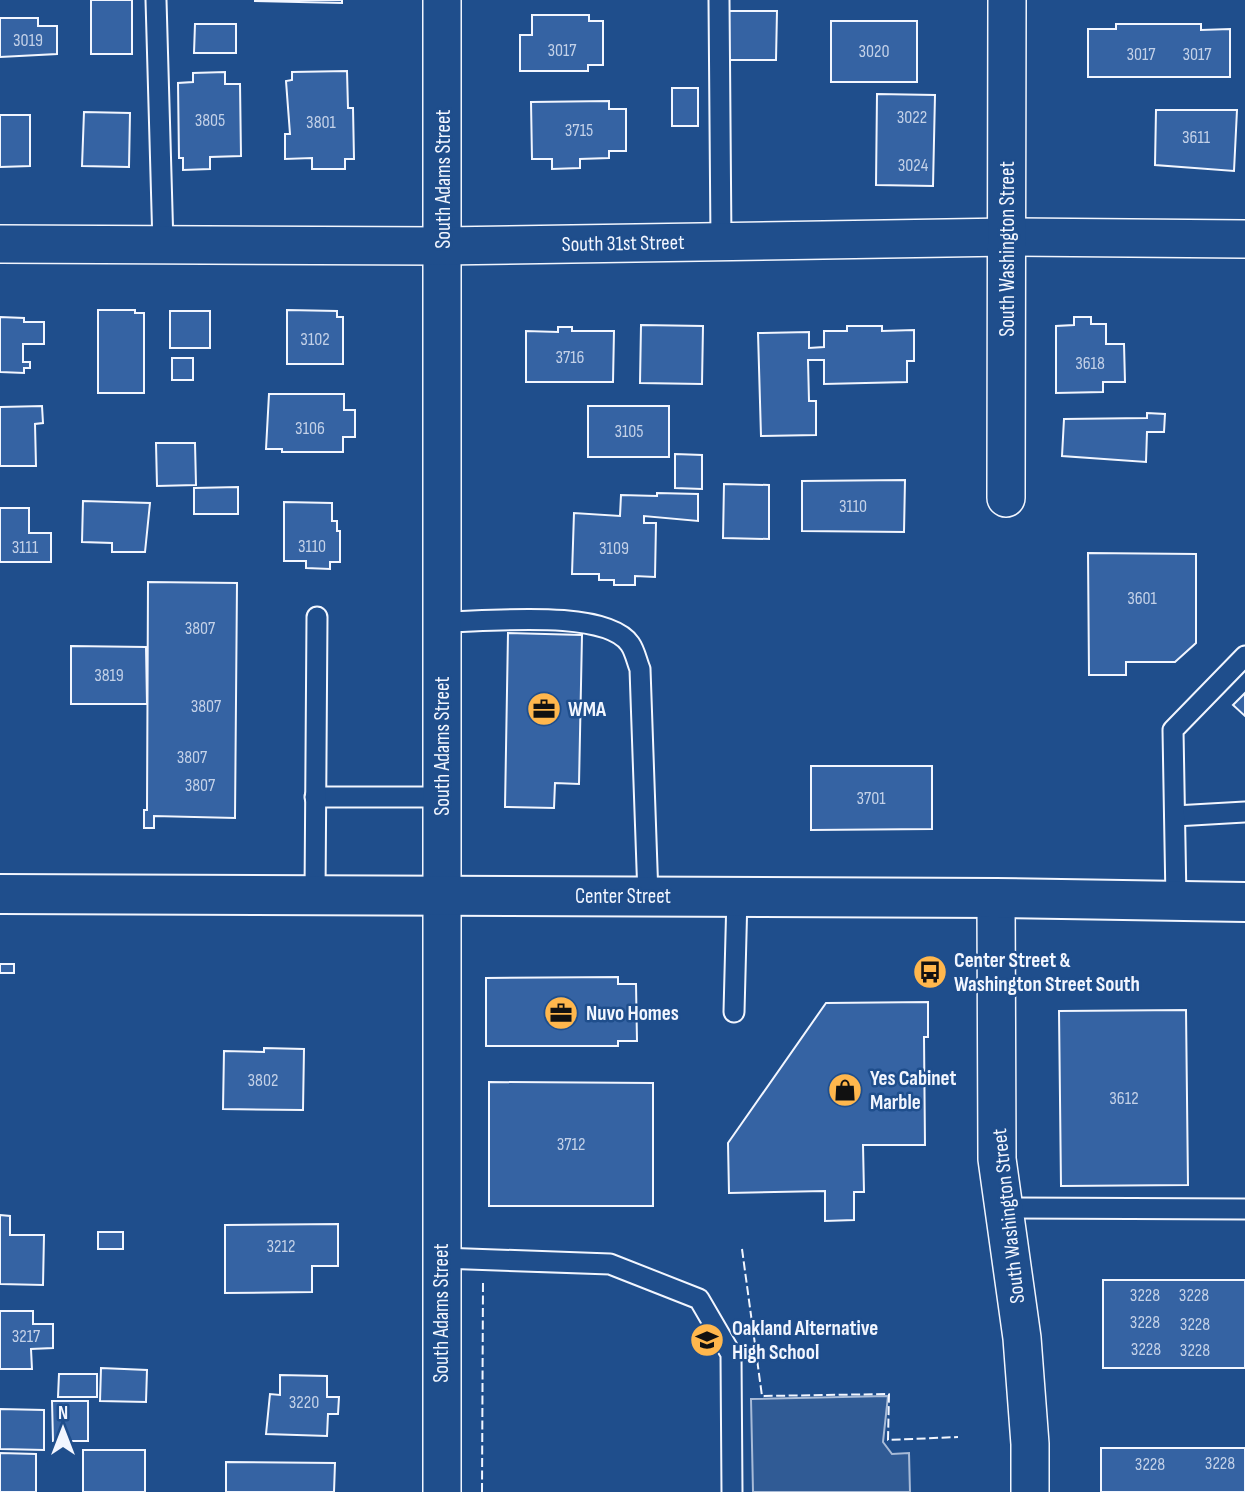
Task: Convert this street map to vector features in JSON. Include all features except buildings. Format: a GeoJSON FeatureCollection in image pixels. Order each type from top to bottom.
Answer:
{"type":"FeatureCollection","features":[{"type":"Feature","properties":{"kind":"main road","name":"Center Street"},"geometry":{"type":"LineString","coordinates":[[0,894],[737,896],[1245,902]]}},
{"type":"Feature","properties":{"kind":"street","name":"South Adams Street"},"geometry":{"type":"LineString","coordinates":[[442,0],[442,1492]]}},
{"type":"Feature","properties":{"kind":"street","name":"South Washington Street"},"geometry":{"type":"LineString","coordinates":[[1006,498],[1007,0]]}},
{"type":"Feature","properties":{"kind":"street","name":"South 31st Street"},"geometry":{"type":"LineString","coordinates":[[0,244],[443,246],[1008,237],[1245,239]]}},
{"type":"Feature","properties":{"kind":"street","name":"South Washington Street"},"geometry":{"type":"LineString","coordinates":[[996,898],[997,1159],[1022,1338],[1030,1444],[1030,1492]]}},
{"type":"Feature","properties":{"kind":"lane"},"geometry":{"type":"LineString","coordinates":[[156,0],[163,245]]}},
{"type":"Feature","properties":{"kind":"lane"},"geometry":{"type":"LineString","coordinates":[[719,0],[721,242]]}},
{"type":"Feature","properties":{"kind":"lane"},"geometry":{"type":"LineString","coordinates":[[314,895],[317,617]]}},
{"type":"Feature","properties":{"kind":"lane"},"geometry":{"type":"LineString","coordinates":[[442,622],[580,621],[610,629],[629,643],[640,669],[648,896]]}},
{"type":"Feature","properties":{"kind":"lane"},"geometry":{"type":"LineString","coordinates":[[1176,900],[1173,730],[1245,656]]}},
{"type":"Feature","properties":{"kind":"lane"},"geometry":{"type":"LineString","coordinates":[[316,796],[442,796]]}},
{"type":"Feature","properties":{"kind":"lane"},"geometry":{"type":"LineString","coordinates":[[1175,816],[1245,812]]}},
{"type":"Feature","properties":{"kind":"lane"},"geometry":{"type":"LineString","coordinates":[[734,1012],[737,896]]}},
{"type":"Feature","properties":{"kind":"lane"},"geometry":{"type":"LineString","coordinates":[[1004,1208],[1245,1209]]}},
{"type":"Feature","properties":{"kind":"lane"},"geometry":{"type":"LineString","coordinates":[[441,1258],[610,1264],[699,1299],[731,1354],[733,1492]]}},
{"type":"Feature","properties":{"kind":"shaded area"},"geometry":{"type":"Polygon","coordinates":[[[888,1396],[883,1442],[892,1454],[909,1453],[910,1492],[753,1492],[751,1399],[888,1396]]]}},
{"type":"Feature","properties":{"kind":"fence"},"geometry":{"type":"LineString","coordinates":[[742,1249],[762,1396],[889,1394],[888,1440],[958,1437]]}},
{"type":"Feature","properties":{"kind":"fence"},"geometry":{"type":"LineString","coordinates":[[482,1492],[483,1281]]}},
{"type":"Feature","properties":{"kind":"place","name":"WMA"},"geometry":{"type":"Point","coordinates":[544,709]}},
{"type":"Feature","properties":{"kind":"place","name":"Center Street & Washington Street South"},"geometry":{"type":"Point","coordinates":[930,972]}},
{"type":"Feature","properties":{"kind":"place","name":"Nuvo Homes"},"geometry":{"type":"Point","coordinates":[561,1013]}},
{"type":"Feature","properties":{"kind":"place","name":"Yes Cabinet Marble"},"geometry":{"type":"Point","coordinates":[845,1090]}},
{"type":"Feature","properties":{"kind":"place","name":"Oakland Alternative High School"},"geometry":{"type":"Point","coordinates":[707,1340]}}]}
